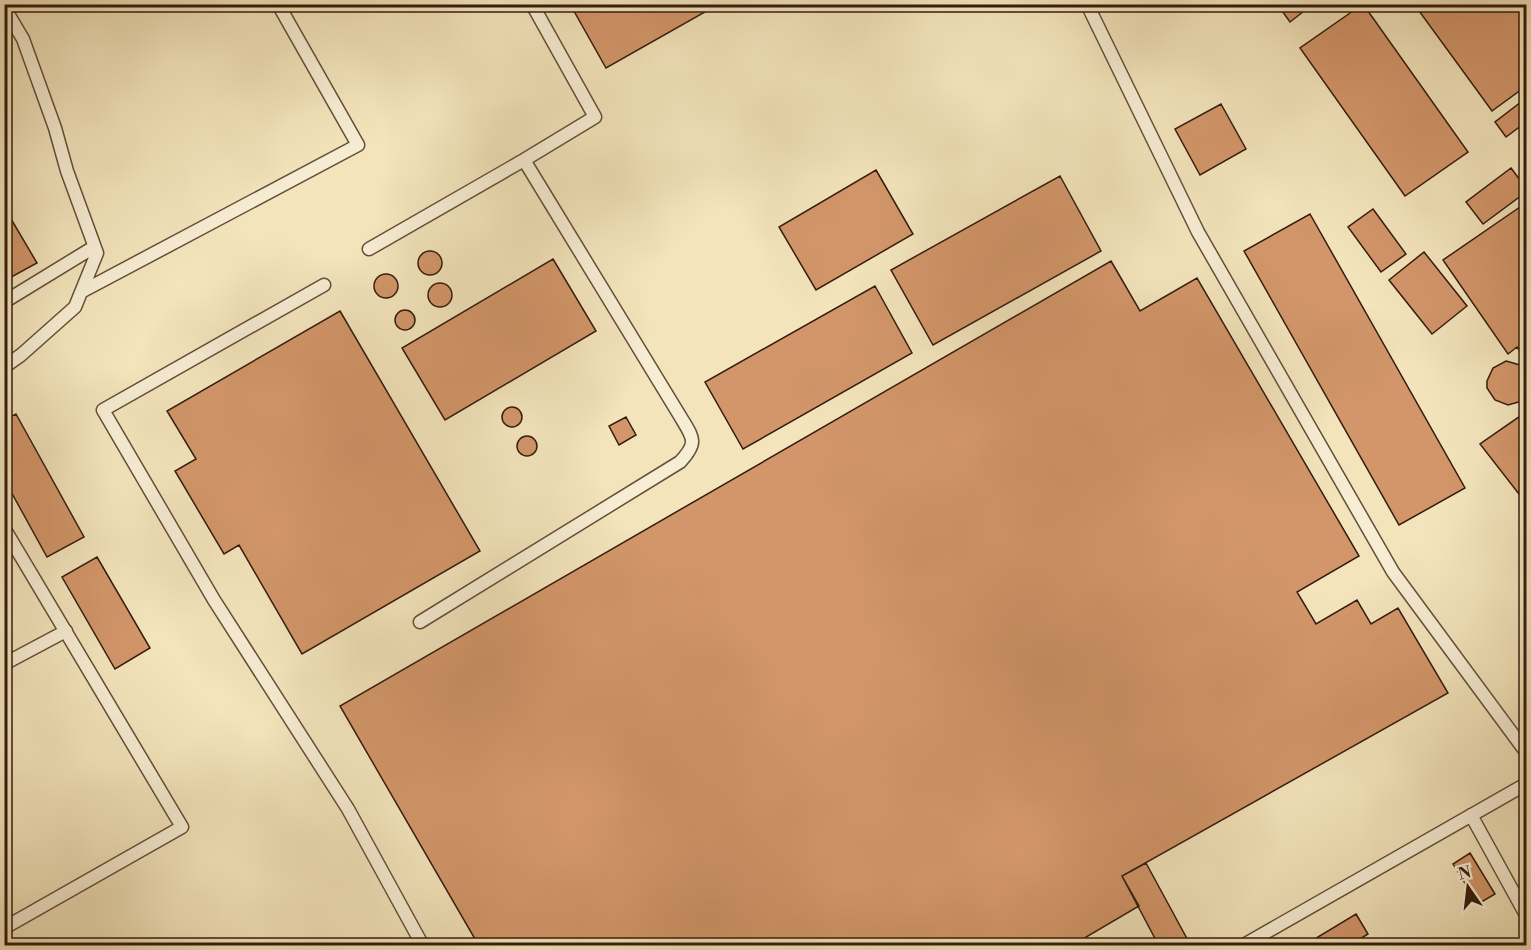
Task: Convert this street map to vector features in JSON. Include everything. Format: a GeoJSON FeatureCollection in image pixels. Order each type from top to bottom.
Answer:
{"type":"FeatureCollection","features":[{"type":"Feature","properties":{"kind":"lane"},"geometry":{"type":"LineString","coordinates":[[81,292],[358,145],[278,4]]}},
{"type":"Feature","properties":{"kind":"lane"},"geometry":{"type":"LineString","coordinates":[[369,249],[595,117],[532,4]]}},
{"type":"Feature","properties":{"kind":"lane"},"geometry":{"type":"LineString","coordinates":[[1087,4],[1198,232],[1393,572],[1527,752]]}},
{"type":"Feature","properties":{"kind":"lane"},"geometry":{"type":"LineString","coordinates":[[4,7],[23,39],[97,254],[75,306],[21,355],[4,367]]}},
{"type":"Feature","properties":{"kind":"lane"},"geometry":{"type":"LineString","coordinates":[[420,622],[680,462],[691,450],[692,437],[680,416],[524,160]]}},
{"type":"Feature","properties":{"kind":"lane"},"geometry":{"type":"LineString","coordinates":[[4,302],[94,247]]}},
{"type":"Feature","properties":{"kind":"lane"},"geometry":{"type":"LineString","coordinates":[[324,285],[103,410],[214,600],[348,810],[423,945]]}},
{"type":"Feature","properties":{"kind":"lane"},"geometry":{"type":"LineString","coordinates":[[4,528],[182,827],[4,928]]}},
{"type":"Feature","properties":{"kind":"lane"},"geometry":{"type":"LineString","coordinates":[[4,664],[66,631]]}},
{"type":"Feature","properties":{"kind":"lane"},"geometry":{"type":"LineString","coordinates":[[1242,945],[1527,784]]}},
{"type":"Feature","properties":{"kind":"lane"},"geometry":{"type":"LineString","coordinates":[[1471,815],[1527,915]]}},
{"type":"Feature","properties":{"kind":"building"},"geometry":{"type":"Polygon","coordinates":[[[570,4],[719,4],[606,68],[570,4]]]}},
{"type":"Feature","properties":{"kind":"building"},"geometry":{"type":"Polygon","coordinates":[[[1277,4],[1313,4],[1290,22],[1277,4]]]}},
{"type":"Feature","properties":{"kind":"building"},"geometry":{"type":"Polygon","coordinates":[[[1363,4],[1468,152],[1405,196],[1300,48],[1363,4]]]}},
{"type":"Feature","properties":{"kind":"building"},"geometry":{"type":"Polygon","coordinates":[[[1414,4],[1526,4],[1526,86],[1492,111],[1414,4]]]}},
{"type":"Feature","properties":{"kind":"building"},"geometry":{"type":"Polygon","coordinates":[[[1521,102],[1526,109],[1526,122],[1506,137],[1495,122],[1521,102]]]}},
{"type":"Feature","properties":{"kind":"building"},"geometry":{"type":"Polygon","coordinates":[[[1221,104],[1246,149],[1200,175],[1175,129],[1221,104]]]}},
{"type":"Feature","properties":{"kind":"building"},"geometry":{"type":"Polygon","coordinates":[[[1511,168],[1526,188],[1526,192],[1483,224],[1466,202],[1511,168]]]}},
{"type":"Feature","properties":{"kind":"building"},"geometry":{"type":"Polygon","coordinates":[[[876,170],[913,234],[816,290],[779,227],[876,170]]]}},
{"type":"Feature","properties":{"kind":"building"},"geometry":{"type":"Polygon","coordinates":[[[1060,176],[1101,251],[933,345],[891,270],[1060,176]]]}},
{"type":"Feature","properties":{"kind":"building"},"geometry":{"type":"Polygon","coordinates":[[[4,207],[37,263],[4,281],[4,207]]]}},
{"type":"Feature","properties":{"kind":"building"},"geometry":{"type":"Polygon","coordinates":[[[1520,207],[1526,217],[1526,360],[1517,347],[1508,354],[1443,260],[1520,207]]]}},
{"type":"Feature","properties":{"kind":"building"},"geometry":{"type":"Polygon","coordinates":[[[1373,209],[1406,254],[1381,272],[1348,227],[1373,209]]]}},
{"type":"Feature","properties":{"kind":"building"},"geometry":{"type":"Polygon","coordinates":[[[1310,214],[1465,488],[1399,525],[1244,251],[1310,214]]]}},
{"type":"Feature","properties":{"kind":"building"},"geometry":{"type":"Polygon","coordinates":[[[430,251],[439,254],[442,263],[439,272],[430,275],[421,272],[418,263],[421,254],[430,251]]]}},
{"type":"Feature","properties":{"kind":"building"},"geometry":{"type":"Polygon","coordinates":[[[1424,252],[1467,306],[1432,334],[1389,280],[1424,252]]]}},
{"type":"Feature","properties":{"kind":"building"},"geometry":{"type":"Polygon","coordinates":[[[553,259],[596,331],[445,420],[402,348],[553,259]]]}},
{"type":"Feature","properties":{"kind":"building"},"geometry":{"type":"Polygon","coordinates":[[[1111,261],[1140,311],[1197,278],[1359,556],[1297,592],[1316,624],[1357,600],[1371,624],[1398,608],[1448,693],[1122,876],[1139,906],[1071,946],[1007,946],[1005,942],[1000,946],[479,946],[340,706],[1111,261]]]}},
{"type":"Feature","properties":{"kind":"building"},"geometry":{"type":"Polygon","coordinates":[[[386,274],[395,277],[398,286],[395,295],[386,298],[377,295],[374,286],[377,277],[386,274]]]}},
{"type":"Feature","properties":{"kind":"building"},"geometry":{"type":"Polygon","coordinates":[[[440,283],[449,286],[452,295],[449,304],[440,307],[431,304],[428,295],[431,286],[440,283]]]}},
{"type":"Feature","properties":{"kind":"building"},"geometry":{"type":"Polygon","coordinates":[[[875,286],[912,353],[743,449],[705,382],[875,286]]]}},
{"type":"Feature","properties":{"kind":"building"},"geometry":{"type":"Polygon","coordinates":[[[401,310],[409,310],[415,316],[415,324],[409,330],[401,330],[395,324],[395,316],[401,310]]]}},
{"type":"Feature","properties":{"kind":"building"},"geometry":{"type":"Polygon","coordinates":[[[340,311],[480,551],[302,654],[239,545],[224,554],[175,471],[196,459],[167,411],[340,311]]]}},
{"type":"Feature","properties":{"kind":"building"},"geometry":{"type":"Polygon","coordinates":[[[1506,361],[1520,365],[1526,371],[1526,397],[1522,401],[1508,405],[1495,400],[1487,388],[1487,381],[1493,368],[1506,361]]]}},
{"type":"Feature","properties":{"kind":"building"},"geometry":{"type":"Polygon","coordinates":[[[508,407],[516,407],[522,413],[522,421],[516,427],[508,427],[502,421],[502,413],[508,407]]]}},
{"type":"Feature","properties":{"kind":"building"},"geometry":{"type":"Polygon","coordinates":[[[1526,412],[1526,503],[1480,444],[1526,412]]]}},
{"type":"Feature","properties":{"kind":"building"},"geometry":{"type":"Polygon","coordinates":[[[16,414],[84,537],[47,557],[4,479],[4,420],[16,414]]]}},
{"type":"Feature","properties":{"kind":"building"},"geometry":{"type":"Polygon","coordinates":[[[626,417],[636,435],[619,445],[609,426],[626,417]]]}},
{"type":"Feature","properties":{"kind":"building"},"geometry":{"type":"Polygon","coordinates":[[[527,436],[534,439],[537,446],[534,453],[527,456],[520,453],[517,446],[520,439],[527,436]]]}},
{"type":"Feature","properties":{"kind":"building"},"geometry":{"type":"Polygon","coordinates":[[[97,557],[150,648],[115,669],[62,577],[97,557]]]}},
{"type":"Feature","properties":{"kind":"building"},"geometry":{"type":"Polygon","coordinates":[[[1470,853],[1495,894],[1478,904],[1453,864],[1470,853]]]}},
{"type":"Feature","properties":{"kind":"building"},"geometry":{"type":"Polygon","coordinates":[[[1146,863],[1191,946],[1159,946],[1122,876],[1146,863]]]}},
{"type":"Feature","properties":{"kind":"building"},"geometry":{"type":"Polygon","coordinates":[[[1356,914],[1368,934],[1349,946],[1303,946],[1356,914]]]}}]}
